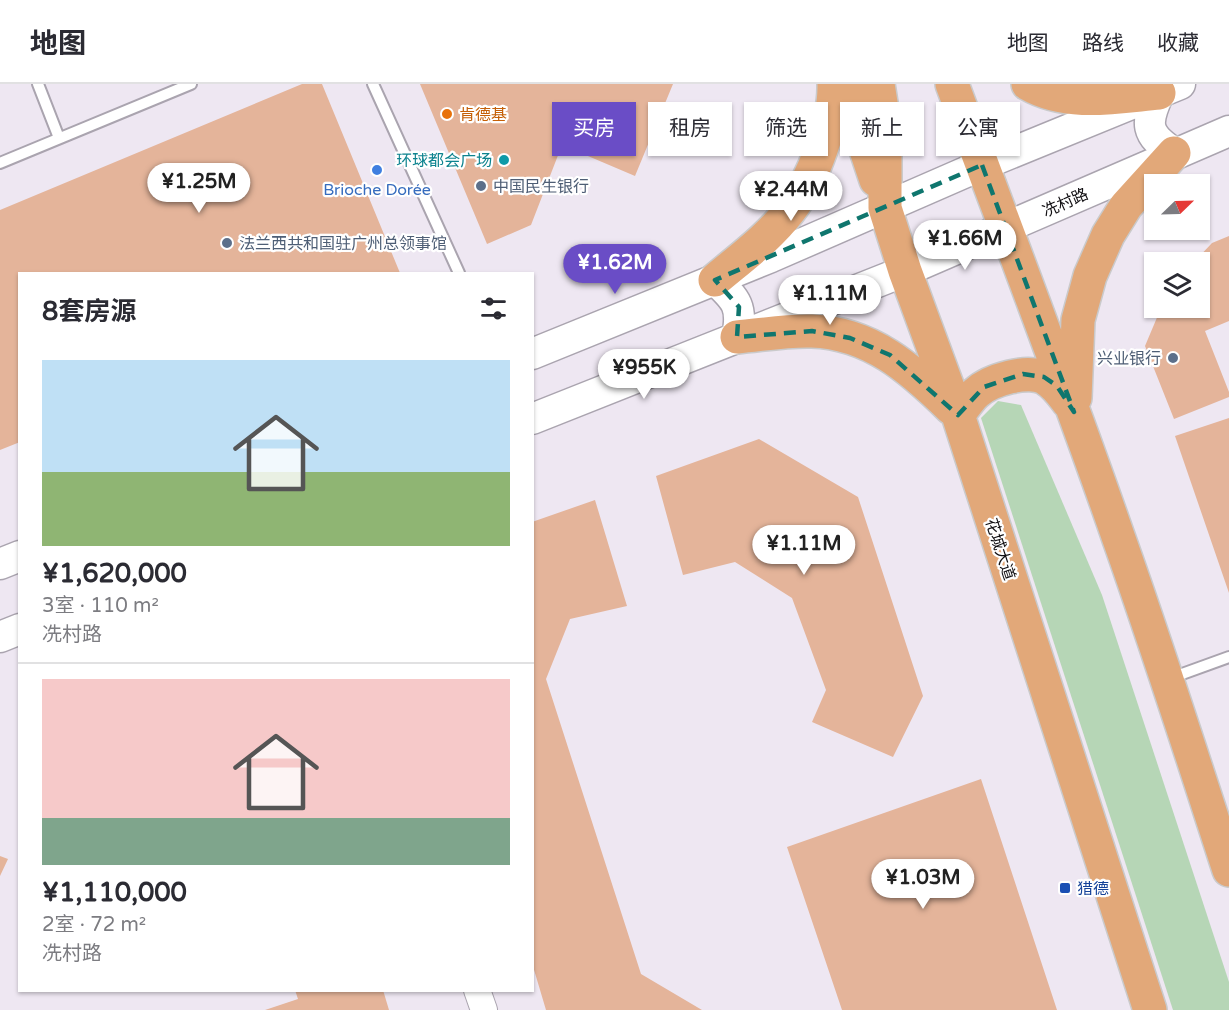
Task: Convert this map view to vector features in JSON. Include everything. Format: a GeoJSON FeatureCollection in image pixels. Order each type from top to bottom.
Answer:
{"type":"FeatureCollection","features":[{"type":"Feature","properties":{"kind":"main road"},"geometry":{"type":"LineString","coordinates":[[715,280],[754,249],[791,209],[814,167],[829,126],[834,84]]}},
{"type":"Feature","properties":{"kind":"main road"},"geometry":{"type":"LineString","coordinates":[[844,84],[885,208]]}},
{"type":"Feature","properties":{"kind":"main road","name":"花城大道"},"geometry":{"type":"LineString","coordinates":[[878,84],[885,128],[885,208],[905,271],[958,415],[1150,1010]]}},
{"type":"Feature","properties":{"kind":"main road"},"geometry":{"type":"LineString","coordinates":[[952,84],[1074,411],[1168,680],[1229,870]]}},
{"type":"Feature","properties":{"kind":"main road"},"geometry":{"type":"LineString","coordinates":[[1028,84],[1061,96],[1092,99],[1170,88]]}},
{"type":"Feature","properties":{"kind":"main road"},"geometry":{"type":"LineString","coordinates":[[534,353],[715,280],[982,165],[1170,88]]}},
{"type":"Feature","properties":{"kind":"main road"},"geometry":{"type":"LineString","coordinates":[[1074,411],[1078,320],[1090,276],[1108,235],[1126,206],[1174,153],[1157,142],[1149,127],[1151,110],[1170,88]]}},
{"type":"Feature","properties":{"kind":"main road","name":"冼村路"},"geometry":{"type":"LineString","coordinates":[[534,418],[905,271],[1229,131]]}},
{"type":"Feature","properties":{"kind":"main road"},"geometry":{"type":"LineString","coordinates":[[715,280],[730,293],[739,307],[740,324],[737,337],[812,331],[850,338],[890,355],[915,373],[958,415],[974,394],[984,387],[1023,375],[1044,377],[1057,386],[1074,411]]}},
{"type":"Feature","properties":{"kind":"main road"},"geometry":{"type":"LineString","coordinates":[[0,564],[18,557]]}},
{"type":"Feature","properties":{"kind":"main road"},"geometry":{"type":"LineString","coordinates":[[0,637],[18,630]]}},
{"type":"Feature","properties":{"kind":"street"},"geometry":{"type":"LineString","coordinates":[[478,992],[484,1010]]}},
{"type":"Feature","properties":{"kind":"lane"},"geometry":{"type":"LineString","coordinates":[[38,84],[59,138]]}},
{"type":"Feature","properties":{"kind":"lane"},"geometry":{"type":"LineString","coordinates":[[0,163],[191,84]]}},
{"type":"Feature","properties":{"kind":"lane"},"geometry":{"type":"LineString","coordinates":[[373,84],[459,272]]}},
{"type":"Feature","properties":{"kind":"lane"},"geometry":{"type":"LineString","coordinates":[[1168,680],[1229,657]]}},
{"type":"Feature","properties":{"kind":"highlighted area"},"geometry":{"type":"Polygon","coordinates":[[[982,165],[1074,412],[1057,386],[1044,377],[1023,374],[984,387],[958,415],[890,355],[850,338],[812,331],[737,337],[739,307],[715,280],[982,165]]]}},
{"type":"Feature","properties":{"kind":"green space"},"geometry":{"type":"Polygon","coordinates":[[[998,401],[1021,405],[1102,595],[1229,982],[1229,1010],[1173,1010],[981,418],[998,401]]]}},
{"type":"Feature","properties":{"kind":"building"},"geometry":{"type":"Polygon","coordinates":[[[302,84],[322,84],[400,272],[18,272],[18,443],[0,450],[0,210],[302,84]]]}},
{"type":"Feature","properties":{"kind":"building","name":"环球都会广场"},"geometry":{"type":"Polygon","coordinates":[[[420,84],[673,84],[666,102],[648,102],[648,145],[635,176],[588,156],[636,156],[636,102],[552,102],[552,156],[558,156],[531,225],[487,244],[420,84]]]}},
{"type":"Feature","properties":{"kind":"building"},"geometry":{"type":"Polygon","coordinates":[[[1229,236],[1229,321],[1205,331],[1229,397],[1174,419],[1145,346],[1157,318],[1210,318],[1210,252],[1203,252],[1212,243],[1229,236]]]}},
{"type":"Feature","properties":{"kind":"building"},"geometry":{"type":"Polygon","coordinates":[[[1229,418],[1229,593],[1175,436],[1229,418]]]}},
{"type":"Feature","properties":{"kind":"building"},"geometry":{"type":"Polygon","coordinates":[[[759,439],[858,497],[923,696],[893,757],[812,722],[826,690],[792,598],[735,562],[683,575],[656,476],[759,439]]]}},
{"type":"Feature","properties":{"kind":"building"},"geometry":{"type":"Polygon","coordinates":[[[595,500],[627,606],[570,619],[546,679],[641,974],[702,1010],[546,1010],[534,970],[534,521],[595,500]]]}},
{"type":"Feature","properties":{"kind":"building"},"geometry":{"type":"Polygon","coordinates":[[[981,779],[1057,1010],[842,1010],[787,847],[981,779]]]}},
{"type":"Feature","properties":{"kind":"building"},"geometry":{"type":"Polygon","coordinates":[[[0,856],[8,859],[0,876],[0,856]]]}},
{"type":"Feature","properties":{"kind":"building"},"geometry":{"type":"Polygon","coordinates":[[[296,992],[384,992],[389,1010],[265,1010],[298,999],[296,992]]]}},
{"type":"Feature","properties":{"kind":"place","name":"肯德基"},"geometry":{"type":"Point","coordinates":[447,114]}},
{"type":"Feature","properties":{"kind":"place","name":"环球都会广场"},"geometry":{"type":"Point","coordinates":[504,160]}},
{"type":"Feature","properties":{"kind":"place","name":"Brioche Dorée"},"geometry":{"type":"Point","coordinates":[377,170]}},
{"type":"Feature","properties":{"kind":"place","name":"中国民生银行"},"geometry":{"type":"Point","coordinates":[481,186]}},
{"type":"Feature","properties":{"kind":"place","name":"法兰西共和国驻广州总领事馆"},"geometry":{"type":"Point","coordinates":[227,243]}},
{"type":"Feature","properties":{"kind":"place","name":"兴业银行"},"geometry":{"type":"Point","coordinates":[1173,358]}},
{"type":"Feature","properties":{"kind":"place","name":"猎德"},"geometry":{"type":"Point","coordinates":[1065,888]}}]}
